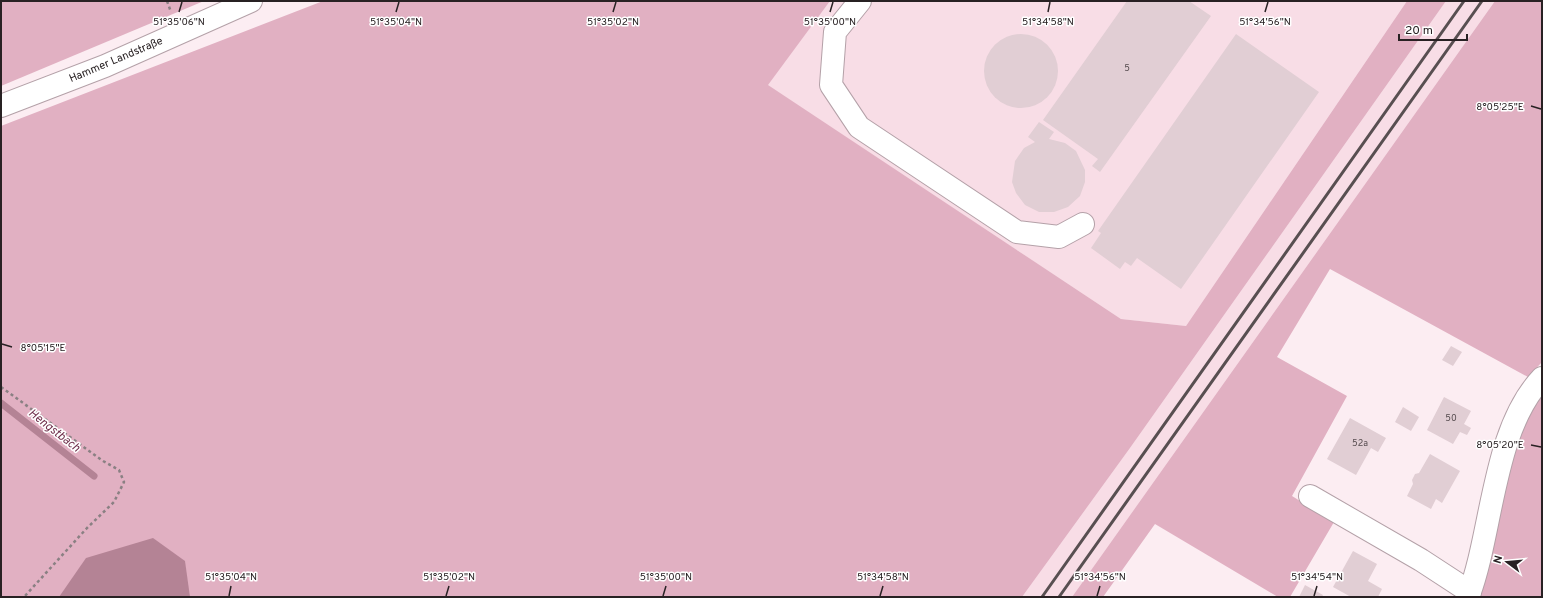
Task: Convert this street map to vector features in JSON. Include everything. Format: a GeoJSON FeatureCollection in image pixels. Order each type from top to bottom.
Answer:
{"type":"FeatureCollection","features":[{"type":"Feature","properties":{"kind":"street","name":"Hammer Landstraße"},"geometry":{"type":"LineString","coordinates":[[1,106],[105,66],[251,1]]}},
{"type":"Feature","properties":{"kind":"street"},"geometry":{"type":"LineString","coordinates":[[860,1],[835,32],[831,85],[859,127],[1018,232],[1059,237],[1083,224]]}},
{"type":"Feature","properties":{"kind":"street"},"geometry":{"type":"LineString","coordinates":[[1310,496],[1421,560],[1469,595],[1507,441],[1520,410],[1542,378]]}},
{"type":"Feature","properties":{"kind":"path"},"geometry":{"type":"LineString","coordinates":[[1,387],[103,461],[119,470],[124,482],[114,502],[86,528],[24,597]]}},
{"type":"Feature","properties":{"kind":"shaded area"},"geometry":{"type":"Polygon","coordinates":[[[1,1],[204,1],[1,86],[1,1]]]}},
{"type":"Feature","properties":{"kind":"shaded area"},"geometry":{"type":"Polygon","coordinates":[[[323,1],[830,1],[768,85],[1121,319],[1186,326],[1407,1],[1446,1],[1130,448],[1022,597],[1,597],[1,126],[323,1]]]}},
{"type":"Feature","properties":{"kind":"shaded area"},"geometry":{"type":"Polygon","coordinates":[[[830,1],[1407,1],[1186,326],[1121,319],[767,85],[830,1]]]}},
{"type":"Feature","properties":{"kind":"shaded area"},"geometry":{"type":"Polygon","coordinates":[[[1446,1],[1495,1],[1072,597],[1022,597],[1130,448],[1446,1]]]}},
{"type":"Feature","properties":{"kind":"shaded area"},"geometry":{"type":"Polygon","coordinates":[[[1495,1],[1542,1],[1542,362],[1528,377],[1330,269],[1277,357],[1347,396],[1292,496],[1334,522],[1290,597],[1278,597],[1155,524],[1103,597],[1072,597],[1495,1]]]}},
{"type":"Feature","properties":{"kind":"shaded area"},"geometry":{"type":"Polygon","coordinates":[[[1542,389],[1542,597],[1474,597],[1515,441],[1542,389]]]}},
{"type":"Feature","properties":{"kind":"shaded area"},"geometry":{"type":"Polygon","coordinates":[[[153,538],[185,561],[190,597],[59,597],[86,558],[153,538]]]}},
{"type":"Feature","properties":{"kind":"building"},"geometry":{"type":"Polygon","coordinates":[[[1127,1],[1189,1],[1211,16],[1100,172],[1092,166],[1098,159],[1043,120],[1127,1]]]}},
{"type":"Feature","properties":{"kind":"building"},"geometry":{"type":"Polygon","coordinates":[[[1021,34],[1035,37],[1047,45],[1055,57],[1058,71],[1055,85],[1047,97],[1035,105],[1021,108],[1007,105],[995,97],[987,85],[984,71],[987,57],[995,45],[1007,37],[1021,34]]]}},
{"type":"Feature","properties":{"kind":"building"},"geometry":{"type":"Polygon","coordinates":[[[1236,34],[1319,92],[1181,289],[1137,258],[1131,266],[1125,262],[1120,269],[1091,248],[1101,233],[1098,231],[1236,34]]]}},
{"type":"Feature","properties":{"kind":"building"},"geometry":{"type":"Polygon","coordinates":[[[1039,122],[1054,132],[1049,139],[1065,143],[1076,151],[1085,170],[1085,182],[1080,196],[1068,207],[1054,212],[1039,212],[1025,205],[1016,193],[1012,182],[1015,161],[1024,148],[1035,142],[1028,137],[1039,122]]]}},
{"type":"Feature","properties":{"kind":"building"},"geometry":{"type":"Polygon","coordinates":[[[1451,346],[1462,352],[1453,366],[1442,360],[1451,346]]]}},
{"type":"Feature","properties":{"kind":"building"},"geometry":{"type":"Polygon","coordinates":[[[1444,397],[1471,411],[1464,424],[1471,428],[1467,435],[1460,432],[1453,444],[1427,430],[1444,397]]]}},
{"type":"Feature","properties":{"kind":"building"},"geometry":{"type":"Polygon","coordinates":[[[1403,407],[1419,417],[1411,431],[1395,422],[1403,407]]]}},
{"type":"Feature","properties":{"kind":"building"},"geometry":{"type":"Polygon","coordinates":[[[1350,418],[1386,438],[1378,452],[1371,448],[1356,475],[1327,459],[1350,418]]]}},
{"type":"Feature","properties":{"kind":"building"},"geometry":{"type":"Polygon","coordinates":[[[1430,454],[1460,471],[1442,503],[1436,499],[1431,509],[1407,496],[1413,484],[1412,480],[1415,474],[1419,473],[1430,454]]]}},
{"type":"Feature","properties":{"kind":"building"},"geometry":{"type":"Polygon","coordinates":[[[1353,551],[1377,564],[1368,581],[1382,589],[1378,597],[1351,597],[1333,587],[1353,551]]]}},
{"type":"Feature","properties":{"kind":"building"},"geometry":{"type":"Polygon","coordinates":[[[1305,585],[1323,595],[1322,597],[1299,597],[1305,585]]]}},
{"type":"Feature","properties":{"kind":"waterway","name":"Hengstbach"},"geometry":{"type":"LineString","coordinates":[[1,403],[94,476]]}},
{"type":"Feature","properties":{"kind":"railway"},"geometry":{"type":"LineString","coordinates":[[1042,597],[1464,1]]}},
{"type":"Feature","properties":{"kind":"railway"},"geometry":{"type":"LineString","coordinates":[[1059,597],[1482,1]]}}]}
